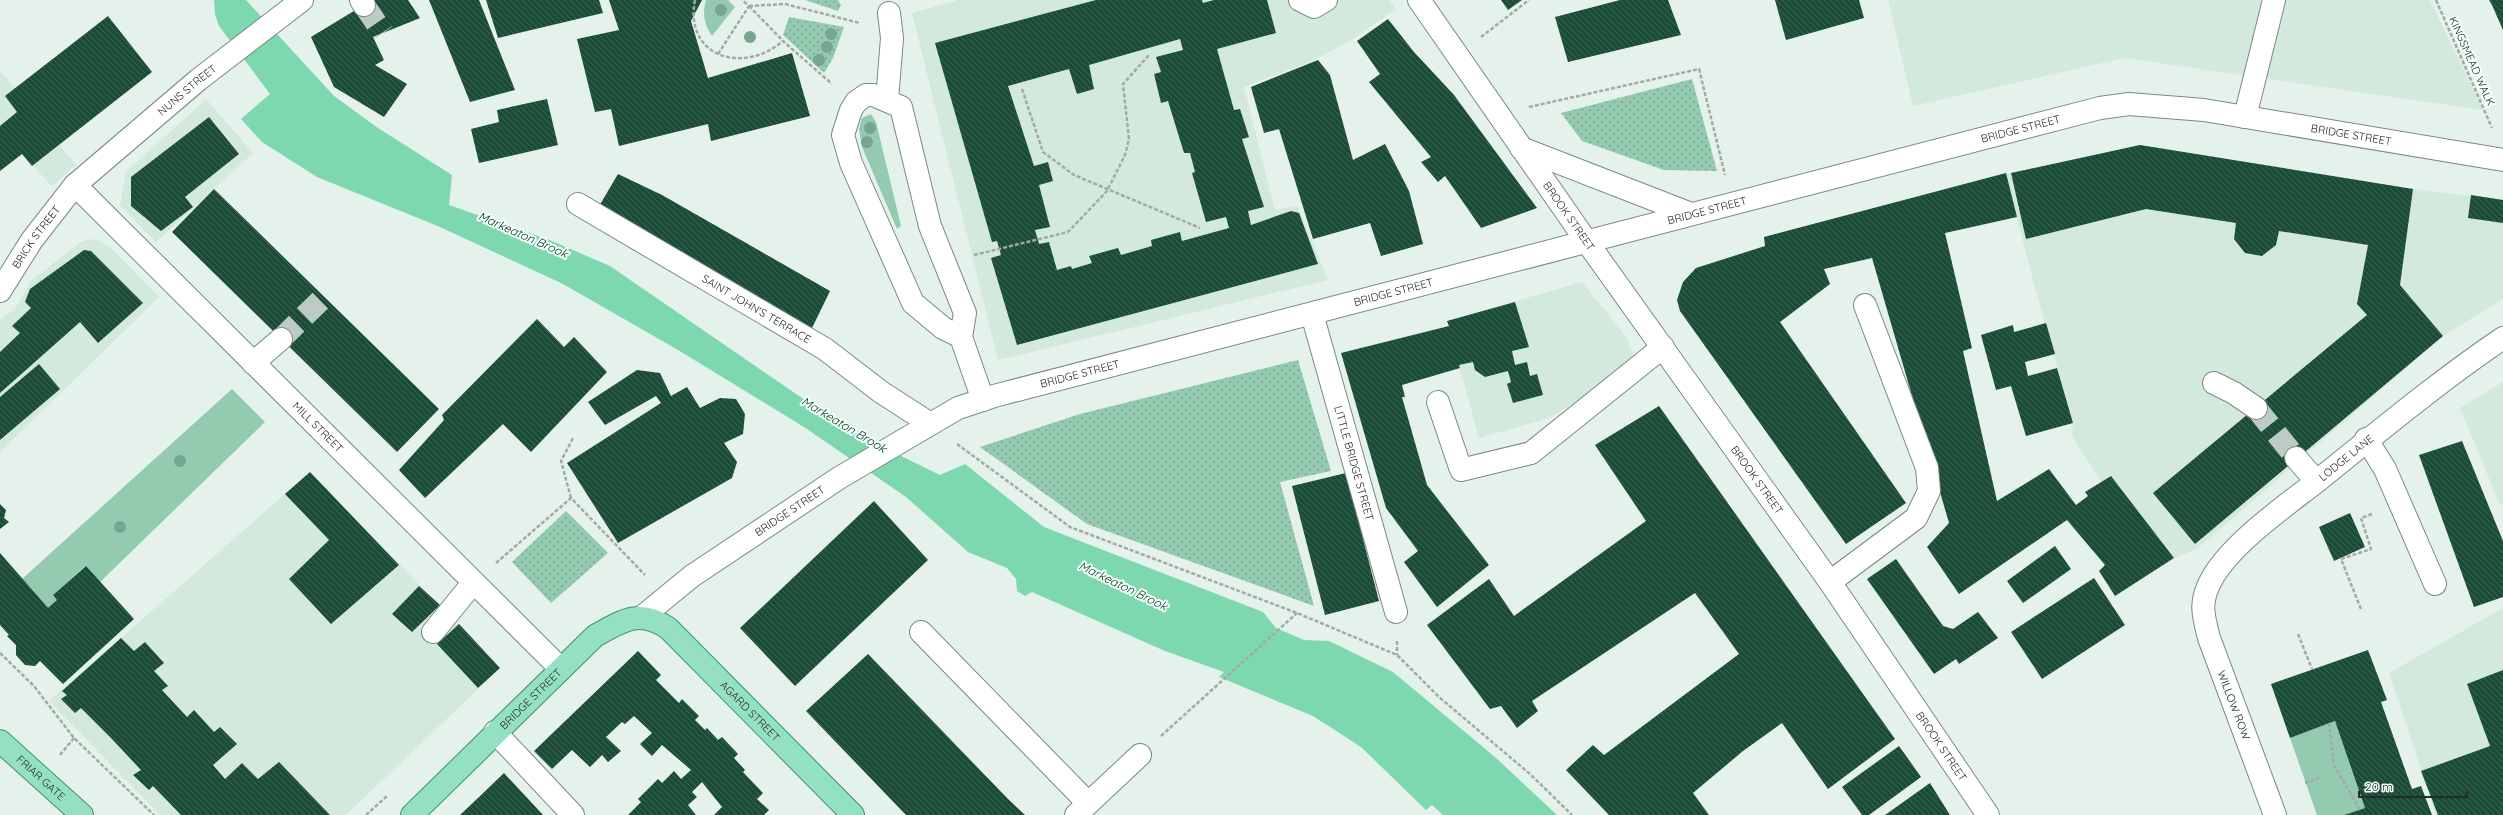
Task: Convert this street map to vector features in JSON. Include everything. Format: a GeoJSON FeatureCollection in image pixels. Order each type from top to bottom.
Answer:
{"type":"FeatureCollection","features":[{"type":"Feature","properties":{"kind":"main road","name":"BRIDGE STREET"},"geometry":{"type":"LineString","coordinates":[[412,815],[495,732],[595,636],[619,622],[642,617]]}},
{"type":"Feature","properties":{"kind":"main road","name":"AGARD STREET"},"geometry":{"type":"LineString","coordinates":[[642,617],[655,620],[668,628],[853,815]]}},
{"type":"Feature","properties":{"kind":"main road","name":"FRIAR GATE"},"geometry":{"type":"LineString","coordinates":[[0,741],[82,815]]}},
{"type":"Feature","properties":{"kind":"street","name":"NUNS STREET"},"geometry":{"type":"LineString","coordinates":[[75,185],[198,80],[302,0]]}},
{"type":"Feature","properties":{"kind":"street"},"geometry":{"type":"LineString","coordinates":[[1300,0],[1314,7],[1326,0]]}},
{"type":"Feature","properties":{"kind":"street","name":"BROOK STREET"},"geometry":{"type":"LineString","coordinates":[[1419,0],[1587,242],[1830,582],[1988,815]]}},
{"type":"Feature","properties":{"kind":"street"},"geometry":{"type":"LineString","coordinates":[[2245,117],[2274,0]]}},
{"type":"Feature","properties":{"kind":"street"},"geometry":{"type":"LineString","coordinates":[[888,100],[890,22]]}},
{"type":"Feature","properties":{"kind":"street"},"geometry":{"type":"LineString","coordinates":[[961,337],[943,328],[913,303],[851,163],[843,136],[851,110],[856,102],[866,96],[873,95],[888,100],[901,107],[930,226],[965,313],[961,337],[983,400]]}},
{"type":"Feature","properties":{"kind":"street","name":"BRIDGE STREET"},"geometry":{"type":"LineString","coordinates":[[642,617],[665,596],[839,478],[929,423],[958,408],[983,400],[1691,214],[2100,108],[2128,104],[2158,105],[2245,117],[2503,160]]}},
{"type":"Feature","properties":{"kind":"street"},"geometry":{"type":"LineString","coordinates":[[1521,148],[1691,214]]}},
{"type":"Feature","properties":{"kind":"street","name":"BRICK STREET"},"geometry":{"type":"LineString","coordinates":[[0,291],[32,240],[75,185]]}},
{"type":"Feature","properties":{"kind":"street","name":"MILL STREET"},"geometry":{"type":"LineString","coordinates":[[75,185],[561,669]]}},
{"type":"Feature","properties":{"kind":"street","name":"SAINT JOHN'S TERRACE"},"geometry":{"type":"LineString","coordinates":[[578,204],[826,349],[881,392],[929,423]]}},
{"type":"Feature","properties":{"kind":"street"},"geometry":{"type":"LineString","coordinates":[[1830,582],[1916,518],[1929,491],[1927,468],[1865,305]]}},
{"type":"Feature","properties":{"kind":"street","name":"LITTLE BRIDGE STREET"},"geometry":{"type":"LineString","coordinates":[[1312,314],[1396,612]]}},
{"type":"Feature","properties":{"kind":"street","name":"LODGE LANE"},"geometry":{"type":"LineString","coordinates":[[2206,593],[2214,575],[2230,554],[2284,506],[2366,439],[2503,338]]}},
{"type":"Feature","properties":{"kind":"street"},"geometry":{"type":"LineString","coordinates":[[254,363],[281,339]]}},
{"type":"Feature","properties":{"kind":"street"},"geometry":{"type":"LineString","coordinates":[[1438,402],[1461,470],[1531,452],[1663,347]]}},
{"type":"Feature","properties":{"kind":"street"},"geometry":{"type":"LineString","coordinates":[[2214,383],[2234,393],[2256,408]]}},
{"type":"Feature","properties":{"kind":"street"},"geometry":{"type":"LineString","coordinates":[[2366,439],[2385,469],[2435,584]]}},
{"type":"Feature","properties":{"kind":"street"},"geometry":{"type":"LineString","coordinates":[[2296,458],[2316,481]]}},
{"type":"Feature","properties":{"kind":"street"},"geometry":{"type":"LineString","coordinates":[[433,632],[473,583]]}},
{"type":"Feature","properties":{"kind":"street","name":"WILLOW ROW"},"geometry":{"type":"LineString","coordinates":[[2206,593],[2201,611],[2209,638],[2275,815]]}},
{"type":"Feature","properties":{"kind":"street"},"geometry":{"type":"LineString","coordinates":[[921,632],[1082,809],[1140,755]]}},
{"type":"Feature","properties":{"kind":"street"},"geometry":{"type":"LineString","coordinates":[[495,732],[573,815]]}},
{"type":"Feature","properties":{"kind":"path"},"geometry":{"type":"LineString","coordinates":[[695,0],[693,11],[696,30],[708,46],[718,54],[728,59],[743,60],[772,51],[783,41]]}},
{"type":"Feature","properties":{"kind":"path"},"geometry":{"type":"LineString","coordinates":[[742,0],[783,41],[841,92],[851,110]]}},
{"type":"Feature","properties":{"kind":"path"},"geometry":{"type":"LineString","coordinates":[[1457,55],[1529,0]]}},
{"type":"Feature","properties":{"kind":"path","name":"KINGSMEAD WALK"},"geometry":{"type":"LineString","coordinates":[[2436,0],[2493,130]]}},
{"type":"Feature","properties":{"kind":"path"},"geometry":{"type":"LineString","coordinates":[[749,6],[785,4],[890,22]]}},
{"type":"Feature","properties":{"kind":"path"},"geometry":{"type":"LineString","coordinates":[[718,54],[749,6]]}},
{"type":"Feature","properties":{"kind":"path"},"geometry":{"type":"LineString","coordinates":[[944,262],[1068,232],[1107,191],[1125,155],[1129,139],[1123,84],[1150,54]]}},
{"type":"Feature","properties":{"kind":"path"},"geometry":{"type":"LineString","coordinates":[[1498,114],[1699,70],[1732,204]]}},
{"type":"Feature","properties":{"kind":"path"},"geometry":{"type":"LineString","coordinates":[[1022,89],[1043,152],[1074,175],[1107,191],[1200,228]]}},
{"type":"Feature","properties":{"kind":"path"},"geometry":{"type":"LineString","coordinates":[[929,423],[1070,527],[1297,613],[1397,655],[1439,696],[1530,774],[1572,815]]}},
{"type":"Feature","properties":{"kind":"path"},"geometry":{"type":"LineString","coordinates":[[573,438],[561,461],[570,498],[665,596]]}},
{"type":"Feature","properties":{"kind":"path"},"geometry":{"type":"LineString","coordinates":[[473,583],[570,498]]}},
{"type":"Feature","properties":{"kind":"path"},"geometry":{"type":"LineString","coordinates":[[2361,609],[2341,559],[2371,549],[2360,518],[2400,503]]}},
{"type":"Feature","properties":{"kind":"path"},"geometry":{"type":"LineString","coordinates":[[1140,755],[1297,613]]}},
{"type":"Feature","properties":{"kind":"path"},"geometry":{"type":"LineString","coordinates":[[2298,634],[2312,669]]}},
{"type":"Feature","properties":{"kind":"path"},"geometry":{"type":"LineString","coordinates":[[0,653],[34,686],[74,738],[154,815]]}},
{"type":"Feature","properties":{"kind":"path"},"geometry":{"type":"LineString","coordinates":[[2329,723],[2334,765],[2360,810]]}},
{"type":"Feature","properties":{"kind":"path"},"geometry":{"type":"LineString","coordinates":[[2305,783],[2319,778]]}},
{"type":"Feature","properties":{"kind":"shaded area"},"geometry":{"type":"Polygon","coordinates":[[[706,0],[728,0],[735,7],[712,36],[704,19],[706,0]]]}},
{"type":"Feature","properties":{"kind":"shaded area"},"geometry":{"type":"Polygon","coordinates":[[[805,0],[838,0],[841,5],[838,11],[805,0]]]}},
{"type":"Feature","properties":{"kind":"shaded area"},"geometry":{"type":"Polygon","coordinates":[[[958,0],[1389,0],[1396,9],[1352,40],[1312,61],[1244,87],[1275,210],[1298,206],[1328,280],[998,360],[912,13],[958,0]]]}},
{"type":"Feature","properties":{"kind":"shaded area"},"geometry":{"type":"Polygon","coordinates":[[[1888,0],[2430,0],[2483,110],[2124,58],[1913,106],[1888,0]]]}},
{"type":"Feature","properties":{"kind":"shaded area"},"geometry":{"type":"Polygon","coordinates":[[[789,17],[844,27],[833,58],[824,73],[783,35],[789,17]]]}},
{"type":"Feature","properties":{"kind":"shaded area"},"geometry":{"type":"Polygon","coordinates":[[[0,70],[76,165],[52,186],[22,154],[0,171],[0,70]]]}},
{"type":"Feature","properties":{"kind":"shaded area"},"geometry":{"type":"Polygon","coordinates":[[[1692,79],[1717,171],[1664,170],[1582,141],[1561,113],[1692,79]]]}},
{"type":"Feature","properties":{"kind":"shaded area"},"geometry":{"type":"Polygon","coordinates":[[[206,99],[253,153],[156,242],[120,205],[126,172],[206,99]]]}},
{"type":"Feature","properties":{"kind":"shaded area"},"geometry":{"type":"Polygon","coordinates":[[[871,114],[876,122],[901,226],[897,229],[862,147],[859,129],[862,118],[871,114]]]}},
{"type":"Feature","properties":{"kind":"shaded area"},"geometry":{"type":"Polygon","coordinates":[[[2140,145],[2413,189],[2503,200],[2503,299],[2443,336],[2197,549],[2174,558],[2111,477],[2102,483],[2072,436],[2073,423],[2030,269],[2006,174],[2140,145]]]}},
{"type":"Feature","properties":{"kind":"shaded area"},"geometry":{"type":"Polygon","coordinates":[[[90,239],[100,241],[110,247],[159,297],[0,452],[0,320],[15,309],[32,280],[81,242],[90,239]]]}},
{"type":"Feature","properties":{"kind":"shaded area"},"geometry":{"type":"Polygon","coordinates":[[[1582,282],[1627,338],[1636,363],[1550,418],[1479,438],[1447,321],[1582,282]]]}},
{"type":"Feature","properties":{"kind":"shaded area"},"geometry":{"type":"Polygon","coordinates":[[[1298,360],[1331,471],[1280,482],[1314,606],[1087,524],[980,447],[1080,414],[1298,360]]]}},
{"type":"Feature","properties":{"kind":"shaded area"},"geometry":{"type":"Polygon","coordinates":[[[2503,382],[2503,503],[2500,505],[2460,408],[2503,382]]]}},
{"type":"Feature","properties":{"kind":"shaded area"},"geometry":{"type":"Polygon","coordinates":[[[232,389],[265,422],[100,582],[85,566],[53,595],[57,600],[48,610],[22,579],[232,389]]]}},
{"type":"Feature","properties":{"kind":"shaded area"},"geometry":{"type":"Polygon","coordinates":[[[310,472],[500,668],[346,815],[160,815],[49,701],[310,472]]]}},
{"type":"Feature","properties":{"kind":"shaded area"},"geometry":{"type":"Polygon","coordinates":[[[566,511],[608,553],[551,603],[512,562],[566,511]]]}},
{"type":"Feature","properties":{"kind":"shaded area"},"geometry":{"type":"Polygon","coordinates":[[[2503,608],[2503,815],[2436,815],[2389,673],[2503,608]]]}},
{"type":"Feature","properties":{"kind":"shaded area"},"geometry":{"type":"Polygon","coordinates":[[[2335,721],[2365,808],[2344,815],[2317,815],[2290,738],[2335,721]]]}},
{"type":"Feature","properties":{"kind":"water","name":"Markeaton Brook"},"geometry":{"type":"Polygon","coordinates":[[[214,0],[246,0],[334,96],[378,128],[452,175],[449,205],[552,241],[610,266],[850,431],[940,475],[965,464],[1044,527],[1263,612],[1276,628],[1304,640],[1329,641],[1393,672],[1495,757],[1557,815],[1443,815],[1432,805],[1426,810],[1361,747],[1313,716],[1219,677],[1224,672],[1165,651],[1032,592],[1025,596],[1017,591],[1016,579],[1007,568],[968,552],[906,497],[804,427],[678,350],[563,284],[440,227],[317,177],[262,142],[241,119],[270,94],[219,26],[215,14],[214,0]]]}},
{"type":"Feature","properties":{"kind":"building"},"geometry":{"type":"Polygon","coordinates":[[[372,0],[408,0],[420,18],[373,37],[384,60],[375,65],[407,84],[384,117],[334,87],[311,37],[372,0]]]}},
{"type":"Feature","properties":{"kind":"building"},"geometry":{"type":"Polygon","coordinates":[[[429,0],[479,0],[515,90],[470,102],[429,0]]]}},
{"type":"Feature","properties":{"kind":"building"},"geometry":{"type":"Polygon","coordinates":[[[486,0],[599,0],[603,13],[498,38],[486,0]]]}},
{"type":"Feature","properties":{"kind":"building"},"geometry":{"type":"Polygon","coordinates":[[[609,0],[702,0],[691,21],[708,78],[792,53],[810,116],[711,141],[708,124],[619,146],[611,109],[595,112],[577,39],[619,30],[609,0]]]}},
{"type":"Feature","properties":{"kind":"building"},"geometry":{"type":"Polygon","coordinates":[[[1096,0],[1202,0],[1203,3],[1214,0],[1267,0],[1276,33],[1217,49],[1234,110],[1240,109],[1249,137],[1242,139],[1264,207],[1248,211],[1251,225],[1291,211],[1299,213],[1318,264],[1017,345],[991,258],[1001,255],[997,241],[992,242],[935,43],[1096,0]],[[1180,39],[1089,65],[1094,89],[1077,94],[1069,69],[1008,86],[1034,166],[1048,162],[1053,181],[1039,185],[1050,227],[1035,230],[1039,244],[1049,242],[1057,270],[1071,266],[1072,269],[1092,263],[1089,256],[1118,248],[1121,255],[1152,246],[1151,240],[1180,232],[1182,241],[1229,228],[1226,217],[1206,222],[1192,173],[1195,172],[1190,153],[1184,153],[1168,101],[1161,103],[1154,74],[1161,72],[1156,57],[1183,50],[1180,39]]]}},
{"type":"Feature","properties":{"kind":"building"},"geometry":{"type":"Polygon","coordinates":[[[1501,0],[1522,0],[1508,10],[1501,0]]]}},
{"type":"Feature","properties":{"kind":"building"},"geometry":{"type":"Polygon","coordinates":[[[1620,0],[1668,0],[1681,35],[1568,62],[1555,17],[1620,0]]]}},
{"type":"Feature","properties":{"kind":"building"},"geometry":{"type":"Polygon","coordinates":[[[1775,0],[1859,0],[1864,18],[1786,40],[1775,0]]]}},
{"type":"Feature","properties":{"kind":"building"},"geometry":{"type":"Polygon","coordinates":[[[2489,0],[2503,0],[2503,30],[2492,5],[2489,0]]]}},
{"type":"Feature","properties":{"kind":"building"},"geometry":{"type":"Polygon","coordinates":[[[108,16],[152,72],[32,166],[22,154],[0,171],[0,126],[17,112],[5,96],[108,16]]]}},
{"type":"Feature","properties":{"kind":"building"},"geometry":{"type":"Polygon","coordinates":[[[1388,19],[1414,52],[1454,95],[1537,208],[1481,228],[1445,176],[1438,182],[1421,162],[1431,157],[1369,82],[1380,74],[1357,41],[1388,19]]]}},
{"type":"Feature","properties":{"kind":"building"},"geometry":{"type":"Polygon","coordinates":[[[1318,60],[1330,75],[1353,160],[1385,144],[1409,191],[1423,244],[1381,256],[1370,223],[1313,239],[1279,129],[1264,133],[1251,87],[1318,60]]]}},
{"type":"Feature","properties":{"kind":"building"},"geometry":{"type":"Polygon","coordinates":[[[547,99],[558,145],[479,163],[471,129],[499,122],[497,110],[547,99]]]}},
{"type":"Feature","properties":{"kind":"building"},"geometry":{"type":"Polygon","coordinates":[[[209,117],[239,154],[185,197],[193,207],[161,231],[131,206],[131,177],[209,117]]]}},
{"type":"Feature","properties":{"kind":"building"},"geometry":{"type":"Polygon","coordinates":[[[2140,145],[2413,189],[2400,285],[2443,336],[2195,544],[2153,493],[2367,315],[2357,304],[2368,245],[2279,231],[2276,245],[2262,256],[2245,253],[2234,239],[2236,223],[2146,209],[2026,239],[2011,173],[2140,145]]]}},
{"type":"Feature","properties":{"kind":"building"},"geometry":{"type":"Polygon","coordinates":[[[2006,173],[2017,217],[1945,233],[1972,348],[1963,351],[1997,501],[2049,469],[2076,505],[2088,496],[2085,492],[2111,476],[2174,558],[2115,596],[2099,571],[2105,565],[2067,520],[1959,594],[1927,547],[1949,523],[1872,258],[1824,269],[1830,284],[1780,322],[1906,503],[1846,544],[1680,311],[1677,300],[1683,282],[1696,268],[1765,246],[1764,237],[2006,173]]]}},
{"type":"Feature","properties":{"kind":"building"},"geometry":{"type":"Polygon","coordinates":[[[618,174],[662,195],[830,291],[812,328],[598,208],[618,174]]]}},
{"type":"Feature","properties":{"kind":"building"},"geometry":{"type":"Polygon","coordinates":[[[214,189],[439,409],[397,452],[172,232],[214,189]]]}},
{"type":"Feature","properties":{"kind":"building"},"geometry":{"type":"Polygon","coordinates":[[[2471,195],[2503,200],[2503,223],[2468,218],[2471,195]]]}},
{"type":"Feature","properties":{"kind":"building"},"geometry":{"type":"Polygon","coordinates":[[[84,250],[91,251],[143,303],[98,343],[80,322],[0,393],[0,352],[20,333],[12,326],[31,308],[25,302],[30,289],[84,250]]]}},
{"type":"Feature","properties":{"kind":"building"},"geometry":{"type":"Polygon","coordinates":[[[1515,302],[1529,347],[1512,351],[1515,365],[1527,362],[1530,376],[1537,374],[1543,395],[1513,403],[1507,384],[1511,382],[1508,371],[1485,377],[1475,370],[1473,362],[1459,365],[1460,368],[1402,385],[1405,397],[1402,397],[1427,485],[1489,565],[1437,607],[1404,562],[1418,551],[1386,508],[1341,353],[1449,326],[1447,321],[1515,302]]]}},
{"type":"Feature","properties":{"kind":"building"},"geometry":{"type":"Polygon","coordinates":[[[537,319],[564,347],[574,337],[607,372],[531,452],[503,424],[425,498],[399,470],[444,420],[442,415],[537,319]]]}},
{"type":"Feature","properties":{"kind":"building"},"geometry":{"type":"Polygon","coordinates":[[[2046,323],[2055,354],[2025,362],[2028,376],[2057,368],[2073,423],[2026,436],[2011,386],[1996,390],[1981,335],[2013,325],[2014,332],[2046,323]]]}},
{"type":"Feature","properties":{"kind":"building"},"geometry":{"type":"Polygon","coordinates":[[[39,364],[60,389],[0,440],[0,397],[39,364]]]}},
{"type":"Feature","properties":{"kind":"building"},"geometry":{"type":"Polygon","coordinates":[[[637,370],[660,373],[671,396],[687,387],[700,408],[720,398],[736,399],[745,414],[743,434],[724,443],[737,462],[732,478],[618,543],[567,463],[661,403],[656,396],[605,425],[588,402],[637,370]]]}},
{"type":"Feature","properties":{"kind":"building"},"geometry":{"type":"Polygon","coordinates":[[[1659,406],[1895,739],[1828,789],[1782,723],[1743,751],[1693,793],[1709,815],[1609,815],[1566,770],[1593,745],[1604,755],[1739,654],[1695,593],[1532,701],[1538,711],[1517,728],[1501,706],[1490,709],[1427,625],[1489,579],[1514,616],[1646,521],[1595,445],[1659,406]]]}},
{"type":"Feature","properties":{"kind":"building"},"geometry":{"type":"Polygon","coordinates":[[[2462,441],[2503,541],[2503,597],[2474,607],[2419,455],[2462,441]]]}},
{"type":"Feature","properties":{"kind":"building"},"geometry":{"type":"Polygon","coordinates":[[[310,472],[399,565],[331,624],[289,579],[329,540],[285,494],[310,472]]]}},
{"type":"Feature","properties":{"kind":"building"},"geometry":{"type":"Polygon","coordinates":[[[1346,473],[1379,601],[1325,615],[1292,486],[1346,473]]]}},
{"type":"Feature","properties":{"kind":"building"},"geometry":{"type":"Polygon","coordinates":[[[874,501],[928,560],[795,686],[740,628],[874,501]]]}},
{"type":"Feature","properties":{"kind":"building"},"geometry":{"type":"Polygon","coordinates":[[[0,504],[6,510],[4,518],[9,522],[0,529],[0,504]]]}},
{"type":"Feature","properties":{"kind":"building"},"geometry":{"type":"Polygon","coordinates":[[[2350,513],[2365,547],[2334,561],[2319,527],[2350,513]]]}},
{"type":"Feature","properties":{"kind":"building"},"geometry":{"type":"Polygon","coordinates":[[[2055,546],[2071,569],[2023,603],[2007,581],[2055,546]]]}},
{"type":"Feature","properties":{"kind":"building"},"geometry":{"type":"Polygon","coordinates":[[[0,553],[48,608],[57,600],[53,595],[86,566],[134,619],[63,684],[40,661],[35,666],[25,665],[16,655],[16,645],[7,636],[9,635],[0,625],[0,553]]]}},
{"type":"Feature","properties":{"kind":"building"},"geometry":{"type":"Polygon","coordinates":[[[1896,559],[1943,626],[1953,629],[1978,612],[1998,638],[1959,664],[1956,659],[1934,674],[1867,579],[1896,559]]]}},
{"type":"Feature","properties":{"kind":"building"},"geometry":{"type":"Polygon","coordinates":[[[2094,578],[2125,625],[2042,679],[2011,632],[2094,578]]]}},
{"type":"Feature","properties":{"kind":"building"},"geometry":{"type":"Polygon","coordinates":[[[419,586],[440,605],[412,632],[392,614],[419,586]]]}},
{"type":"Feature","properties":{"kind":"building"},"geometry":{"type":"Polygon","coordinates":[[[459,624],[500,668],[478,688],[437,644],[459,624]]]}},
{"type":"Feature","properties":{"kind":"building"},"geometry":{"type":"Polygon","coordinates":[[[121,638],[134,651],[145,642],[164,663],[154,671],[168,686],[162,690],[187,717],[194,710],[214,732],[220,727],[237,744],[213,765],[225,779],[242,763],[258,779],[279,762],[330,815],[181,815],[153,786],[149,790],[133,775],[141,770],[111,738],[81,708],[75,713],[61,699],[67,695],[62,691],[121,638]]]}},
{"type":"Feature","properties":{"kind":"building"},"geometry":{"type":"Polygon","coordinates":[[[2368,650],[2387,700],[2381,702],[2412,789],[2421,786],[2432,815],[2344,815],[2365,808],[2335,721],[2290,738],[2271,684],[2368,650]]]}},
{"type":"Feature","properties":{"kind":"building"},"geometry":{"type":"Polygon","coordinates":[[[638,651],[661,675],[656,680],[679,703],[682,699],[699,716],[695,720],[705,730],[707,728],[718,740],[722,737],[738,754],[734,758],[745,770],[743,772],[763,793],[757,799],[769,810],[764,815],[714,815],[722,807],[702,782],[692,792],[697,797],[688,805],[696,815],[628,815],[641,802],[638,799],[658,779],[662,783],[674,771],[681,779],[691,770],[662,745],[652,756],[640,744],[652,733],[634,716],[625,724],[622,722],[606,737],[621,751],[608,762],[602,755],[590,767],[572,750],[552,769],[534,751],[638,651]]]}},
{"type":"Feature","properties":{"kind":"building"},"geometry":{"type":"Polygon","coordinates":[[[868,654],[1025,815],[906,815],[806,711],[868,654]]]}},
{"type":"Feature","properties":{"kind":"building"},"geometry":{"type":"Polygon","coordinates":[[[2503,670],[2503,815],[2438,815],[2421,771],[2490,746],[2467,684],[2503,670]]]}},
{"type":"Feature","properties":{"kind":"building"},"geometry":{"type":"Polygon","coordinates":[[[1899,746],[1921,777],[1869,815],[1862,815],[1842,787],[1899,746]]]}},
{"type":"Feature","properties":{"kind":"building"},"geometry":{"type":"Polygon","coordinates":[[[504,773],[543,815],[460,815],[479,797],[504,773]]]}},
{"type":"Feature","properties":{"kind":"building"},"geometry":{"type":"Polygon","coordinates":[[[1930,783],[1950,815],[1885,815],[1930,783]]]}},
{"type":"Feature","properties":{"kind":"tunnel"},"geometry":{"type":"LineString","coordinates":[[364,5],[383,33]]}},
{"type":"Feature","properties":{"kind":"tunnel"},"geometry":{"type":"LineString","coordinates":[[281,339],[324,297]]}},
{"type":"Feature","properties":{"kind":"tunnel"},"geometry":{"type":"LineString","coordinates":[[2256,408],[2296,458]]}}]}
